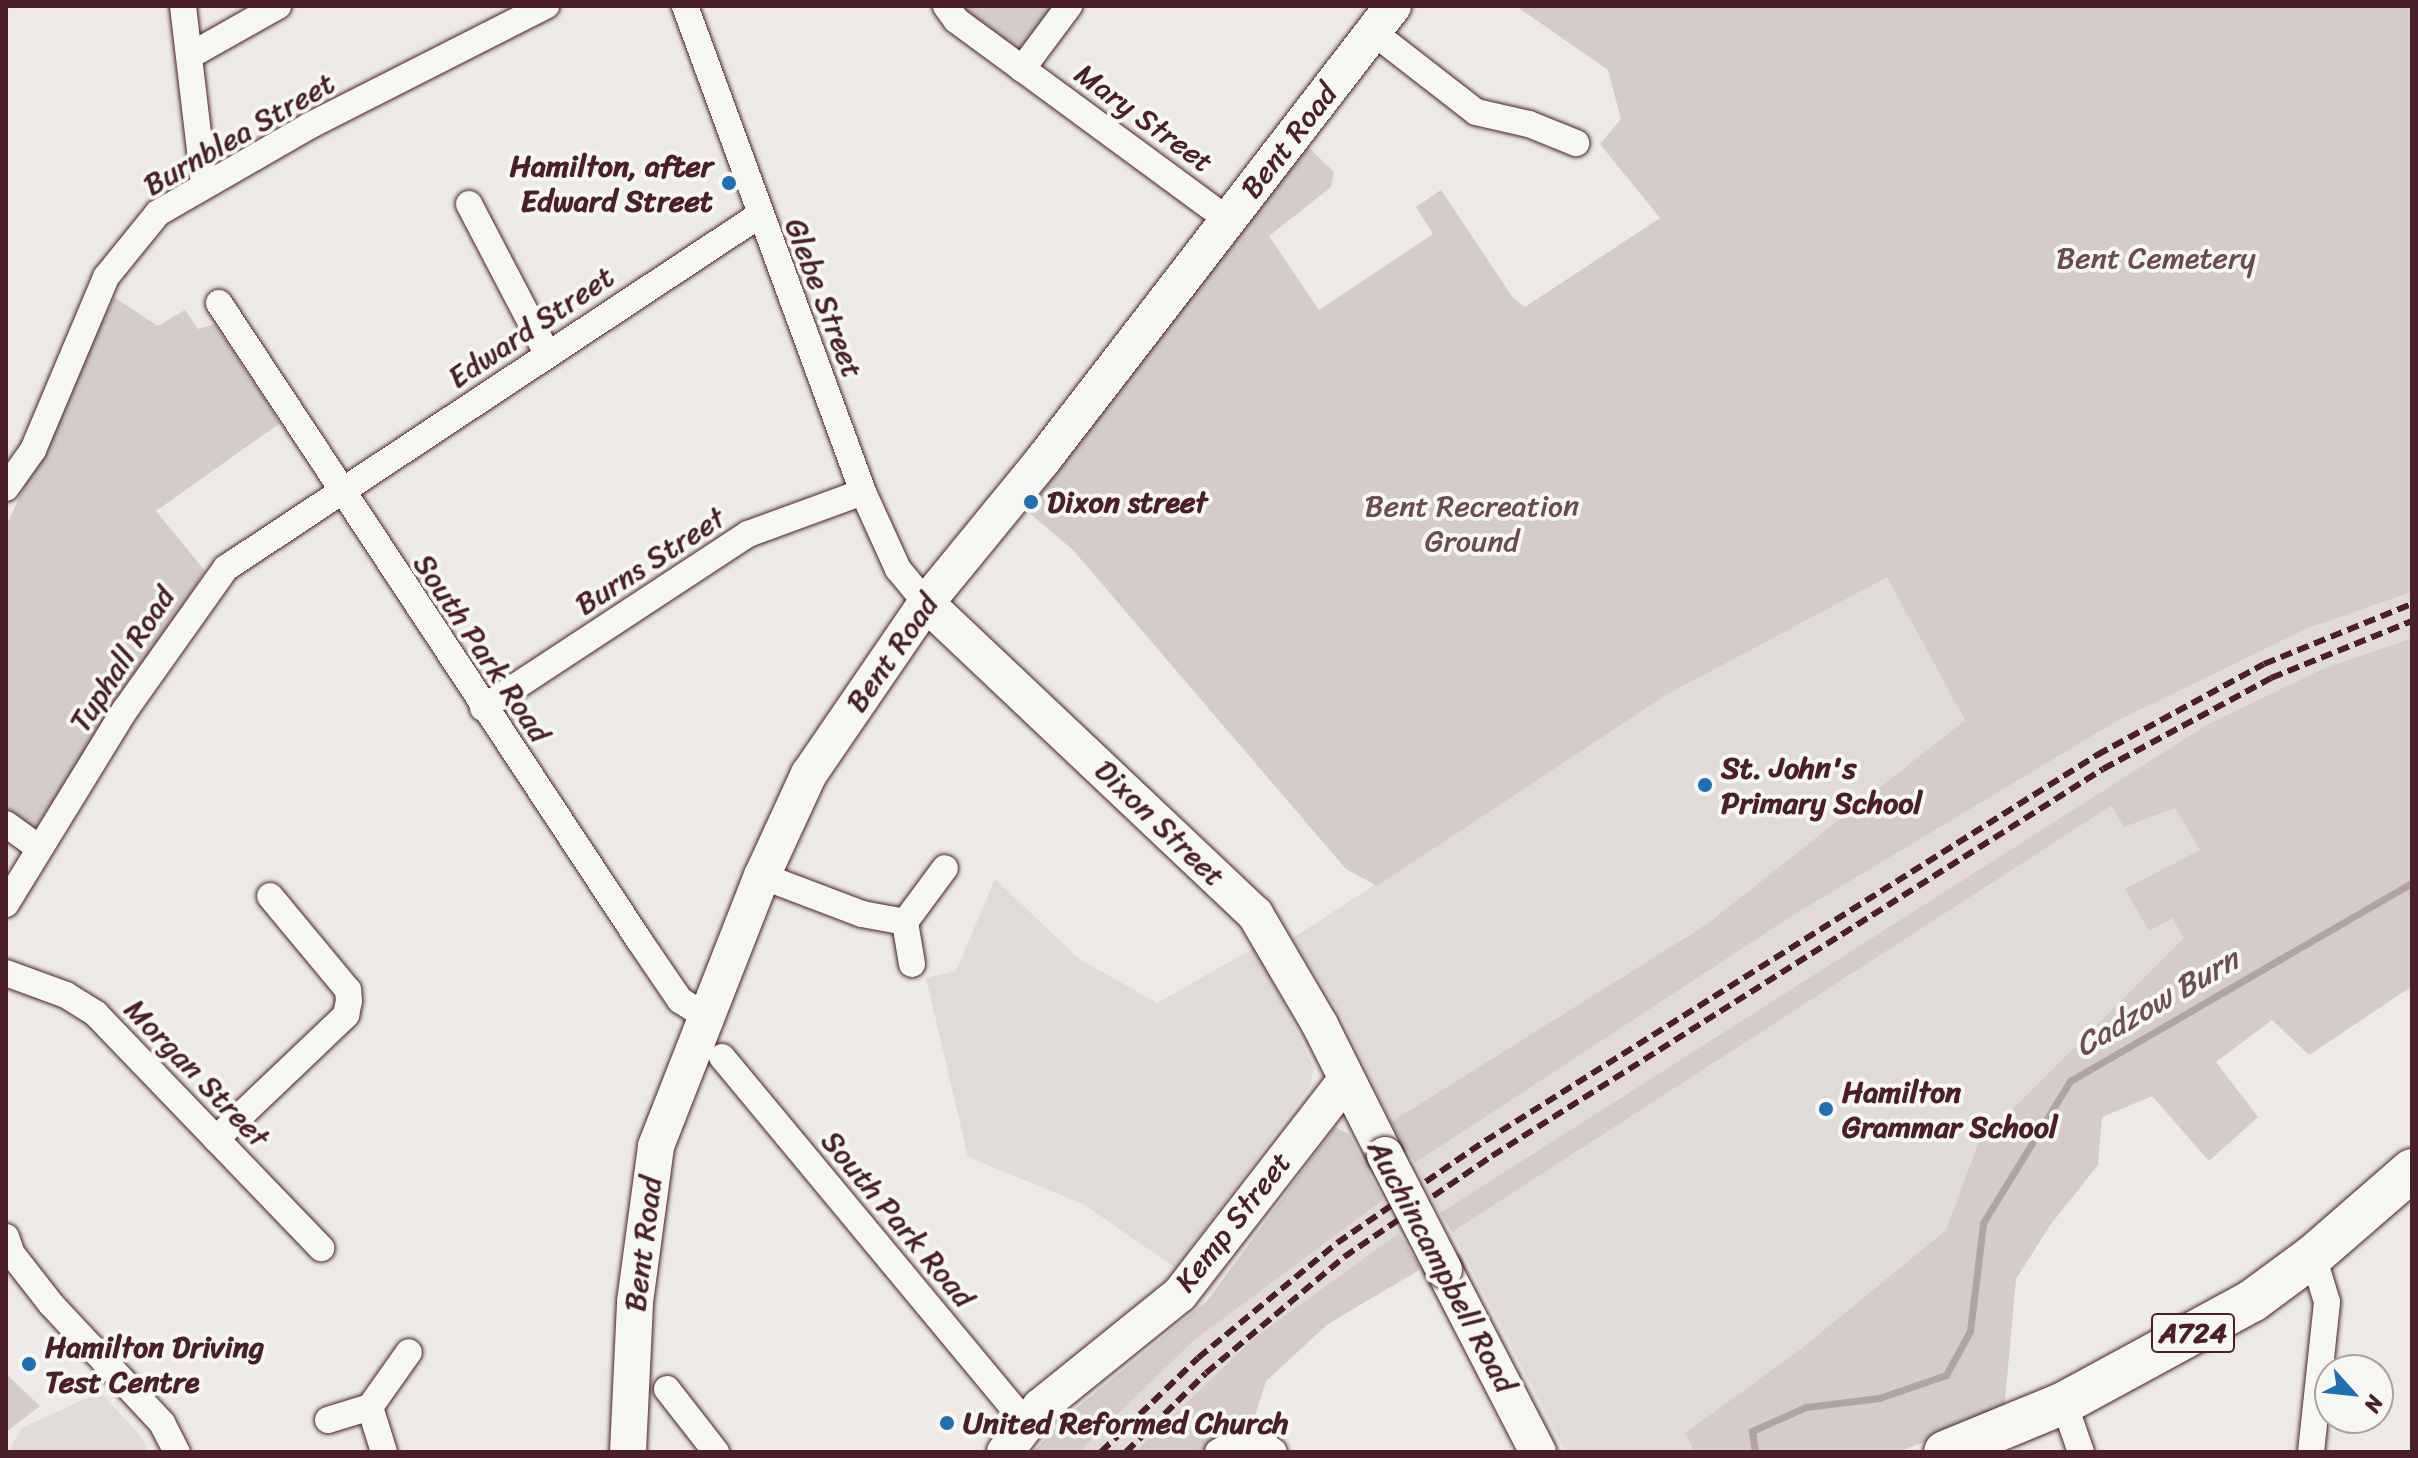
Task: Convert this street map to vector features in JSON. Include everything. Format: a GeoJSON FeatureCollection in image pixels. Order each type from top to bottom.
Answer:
{"type":"FeatureCollection","features":[{"type":"Feature","properties":{"kind":"main road","name":"A724"},"geometry":{"type":"LineString","coordinates":[[1945,1452],[2064,1403],[2252,1301],[2313,1256],[2412,1170]]}},
{"type":"Feature","properties":{"kind":"street"},"geometry":{"type":"LineString","coordinates":[[183,6],[204,186]]}},
{"type":"Feature","properties":{"kind":"street"},"geometry":{"type":"LineString","coordinates":[[191,55],[278,6]]}},
{"type":"Feature","properties":{"kind":"street","name":"Burnblea Street"},"geometry":{"type":"LineString","coordinates":[[6,488],[33,450],[106,277],[158,213],[309,126],[546,6]]}},
{"type":"Feature","properties":{"kind":"street","name":"Glebe Street"},"geometry":{"type":"LineString","coordinates":[[685,6],[758,216],[863,492],[898,569],[926,603]]}},
{"type":"Feature","properties":{"kind":"street","name":"Mary Street"},"geometry":{"type":"LineString","coordinates":[[946,6],[956,20],[1227,219]]}},
{"type":"Feature","properties":{"kind":"street"},"geometry":{"type":"LineString","coordinates":[[1022,69],[1069,6]]}},
{"type":"Feature","properties":{"kind":"street"},"geometry":{"type":"LineString","coordinates":[[1383,19],[1476,112],[1529,124],[1576,143]]}},
{"type":"Feature","properties":{"kind":"street","name":"Bent Road"},"geometry":{"type":"LineString","coordinates":[[628,1452],[635,1302],[656,1146],[762,876],[809,774],[926,603],[1043,460],[1383,19]]}},
{"type":"Feature","properties":{"kind":"street"},"geometry":{"type":"LineString","coordinates":[[469,204],[547,353]]}},
{"type":"Feature","properties":{"kind":"street","name":"Edward Street"},"geometry":{"type":"LineString","coordinates":[[340,494],[547,353],[758,216]]}},
{"type":"Feature","properties":{"kind":"street","name":"South Park Road"},"geometry":{"type":"LineString","coordinates":[[219,303],[340,494],[680,1000],[705,1016]]}},
{"type":"Feature","properties":{"kind":"street","name":"Burns Street"},"geometry":{"type":"LineString","coordinates":[[483,708],[748,534],[863,492]]}},
{"type":"Feature","properties":{"kind":"street","name":"Tuphall Road"},"geometry":{"type":"LineString","coordinates":[[6,904],[39,848],[211,585],[226,568],[340,494]]}},
{"type":"Feature","properties":{"kind":"street","name":"Dixon Street"},"geometry":{"type":"LineString","coordinates":[[926,603],[1255,914],[1346,1080]]}},
{"type":"Feature","properties":{"kind":"street"},"geometry":{"type":"LineString","coordinates":[[6,824],[39,848]]}},
{"type":"Feature","properties":{"kind":"street"},"geometry":{"type":"LineString","coordinates":[[912,964],[905,922],[945,868]]}},
{"type":"Feature","properties":{"kind":"street"},"geometry":{"type":"LineString","coordinates":[[762,876],[862,914],[905,922]]}},
{"type":"Feature","properties":{"kind":"street"},"geometry":{"type":"LineString","coordinates":[[216,1139],[346,1015],[348,990],[270,896]]}},
{"type":"Feature","properties":{"kind":"street","name":"Morgan Street"},"geometry":{"type":"LineString","coordinates":[[6,973],[66,995],[96,1014],[321,1248]]}},
{"type":"Feature","properties":{"kind":"street","name":"South Park Road"},"geometry":{"type":"LineString","coordinates":[[722,1057],[1025,1422]]}},
{"type":"Feature","properties":{"kind":"street","name":"Auchincampbell Road"},"geometry":{"type":"LineString","coordinates":[[1346,1080],[1538,1452]]}},
{"type":"Feature","properties":{"kind":"street","name":"Kemp Street"},"geometry":{"type":"LineString","coordinates":[[1005,1452],[1025,1422],[1180,1294],[1346,1080]]}},
{"type":"Feature","properties":{"kind":"street"},"geometry":{"type":"LineString","coordinates":[[8,1250],[51,1304],[162,1423],[177,1452]]}},
{"type":"Feature","properties":{"kind":"street"},"geometry":{"type":"LineString","coordinates":[[2311,1452],[2327,1302],[2313,1256]]}},
{"type":"Feature","properties":{"kind":"street"},"geometry":{"type":"LineString","coordinates":[[328,1420],[370,1407],[409,1352]]}},
{"type":"Feature","properties":{"kind":"street"},"geometry":{"type":"LineString","coordinates":[[667,1389],[716,1452]]}},
{"type":"Feature","properties":{"kind":"street"},"geometry":{"type":"LineString","coordinates":[[2064,1403],[2081,1452]]}},
{"type":"Feature","properties":{"kind":"street"},"geometry":{"type":"LineString","coordinates":[[370,1407],[384,1452]]}},
{"type":"Feature","properties":{"kind":"street"},"geometry":{"type":"LineString","coordinates":[[1218,1452],[1234,1443],[1265,1445],[1274,1452]]}},
{"type":"Feature","properties":{"kind":"shaded area","name":"St. John's Primary School"},"geometry":{"type":"Polygon","coordinates":[[[1887,576],[1966,719],[1707,924],[1391,1122],[1343,1019],[1293,938],[1666,695],[1887,576]]]}},
{"type":"Feature","properties":{"kind":"shaded area"},"geometry":{"type":"Polygon","coordinates":[[[2412,592],[2412,638],[2320,670],[2208,724],[1440,1213],[1415,1163],[1792,916],[2117,721],[2308,628],[2412,592]]]}},
{"type":"Feature","properties":{"kind":"shaded area","name":"Hamilton Grammar School"},"geometry":{"type":"Polygon","coordinates":[[[2377,804],[1978,1144],[1946,1230],[1802,1348],[1685,1433],[1694,1452],[1566,1452],[1452,1232],[2111,806],[2377,804]]]}},
{"type":"Feature","properties":{"kind":"shaded area"},"geometry":{"type":"Polygon","coordinates":[[[995,879],[1078,958],[1157,1003],[1256,947],[1314,1068],[1310,1086],[1176,1268],[1083,1204],[968,1157],[926,978],[956,971],[995,879]]]}},
{"type":"Feature","properties":{"kind":"shaded area"},"geometry":{"type":"Polygon","coordinates":[[[1383,1200],[1399,1233],[1254,1338],[1135,1452],[1079,1452],[1192,1342],[1383,1200]]]}},
{"type":"Feature","properties":{"kind":"shaded area"},"geometry":{"type":"Polygon","coordinates":[[[100,1392],[143,1439],[147,1452],[8,1452],[22,1428],[100,1392]]]}},
{"type":"Feature","properties":{"kind":"green space"},"geometry":{"type":"Polygon","coordinates":[[[958,6],[1058,6],[1023,49],[1016,50],[958,6]]]}},
{"type":"Feature","properties":{"kind":"green space"},"geometry":{"type":"Polygon","coordinates":[[[1516,6],[2412,6],[2412,592],[2308,628],[2117,721],[1792,916],[1415,1163],[1391,1122],[1707,924],[1965,720],[1887,577],[1666,695],[1377,886],[1346,869],[1073,550],[1027,511],[1306,145],[1334,172],[1331,187],[1269,236],[1319,310],[1433,234],[1416,207],[1441,190],[1513,298],[1525,307],[1660,218],[1600,144],[1621,119],[1608,70],[1516,6]]]}},
{"type":"Feature","properties":{"kind":"green space"},"geometry":{"type":"Polygon","coordinates":[[[114,297],[158,326],[185,310],[198,329],[215,324],[280,423],[156,511],[205,571],[33,831],[6,809],[6,526],[114,297]]]}},
{"type":"Feature","properties":{"kind":"green space"},"geometry":{"type":"Polygon","coordinates":[[[2412,638],[2412,986],[2309,1055],[2272,1020],[2216,1062],[2258,1117],[2209,1161],[2152,1096],[2102,1117],[2098,1165],[2051,1224],[2016,1279],[2004,1411],[1898,1452],[1694,1452],[1685,1433],[1802,1348],[1946,1230],[1978,1144],[2184,938],[2172,918],[2149,931],[2125,889],[2200,850],[2175,808],[2124,827],[2111,806],[1452,1232],[1440,1213],[2208,724],[2320,670],[2412,638]]]}},
{"type":"Feature","properties":{"kind":"green space"},"geometry":{"type":"Polygon","coordinates":[[[1335,1127],[1349,1134],[1383,1200],[1192,1342],[1079,1452],[1033,1452],[1068,1415],[1207,1301],[1335,1127]]]}},
{"type":"Feature","properties":{"kind":"green space"},"geometry":{"type":"Polygon","coordinates":[[[1399,1233],[1421,1269],[1328,1324],[1266,1381],[1254,1419],[1222,1435],[1204,1452],[1135,1452],[1254,1338],[1399,1233]]]}},
{"type":"Feature","properties":{"kind":"green space"},"geometry":{"type":"Polygon","coordinates":[[[6,1374],[40,1406],[6,1432],[6,1374]]]}},
{"type":"Feature","properties":{"kind":"waterway","name":"Cadzow Burn"},"geometry":{"type":"LineString","coordinates":[[1755,1452],[1752,1431],[1806,1407],[1879,1398],[1946,1375],[1970,1331],[1983,1223],[2070,1081],[2412,883]]}},
{"type":"Feature","properties":{"kind":"railway"},"geometry":{"type":"LineString","coordinates":[[1101,1452],[1198,1358],[1337,1243],[1485,1141],[2097,755],[2264,664],[2412,604]]}},
{"type":"Feature","properties":{"kind":"railway"},"geometry":{"type":"LineString","coordinates":[[1126,1452],[1206,1373],[1344,1257],[1492,1156],[2103,769],[2271,678],[2412,621]]}},
{"type":"Feature","properties":{"kind":"place","name":"Hamilton, after Edward Street"},"geometry":{"type":"Point","coordinates":[729,183]}},
{"type":"Feature","properties":{"kind":"place","name":"Dixon street"},"geometry":{"type":"Point","coordinates":[1031,502]}},
{"type":"Feature","properties":{"kind":"place","name":"St. John's Primary School"},"geometry":{"type":"Point","coordinates":[1705,785]}},
{"type":"Feature","properties":{"kind":"place","name":"Hamilton Grammar School"},"geometry":{"type":"Point","coordinates":[1826,1109]}},
{"type":"Feature","properties":{"kind":"place","name":"Hamilton Driving Test Centre"},"geometry":{"type":"Point","coordinates":[29,1364]}},
{"type":"Feature","properties":{"kind":"place","name":"United Reformed Church"},"geometry":{"type":"Point","coordinates":[947,1423]}},
{"type":"Feature","properties":{"kind":"park label","name":"Bent Cemetery"},"geometry":{"type":"Point","coordinates":[2156,258]}},
{"type":"Feature","properties":{"kind":"park label","name":"Bent Recreation Ground"},"geometry":{"type":"Point","coordinates":[1472,523]}}]}
